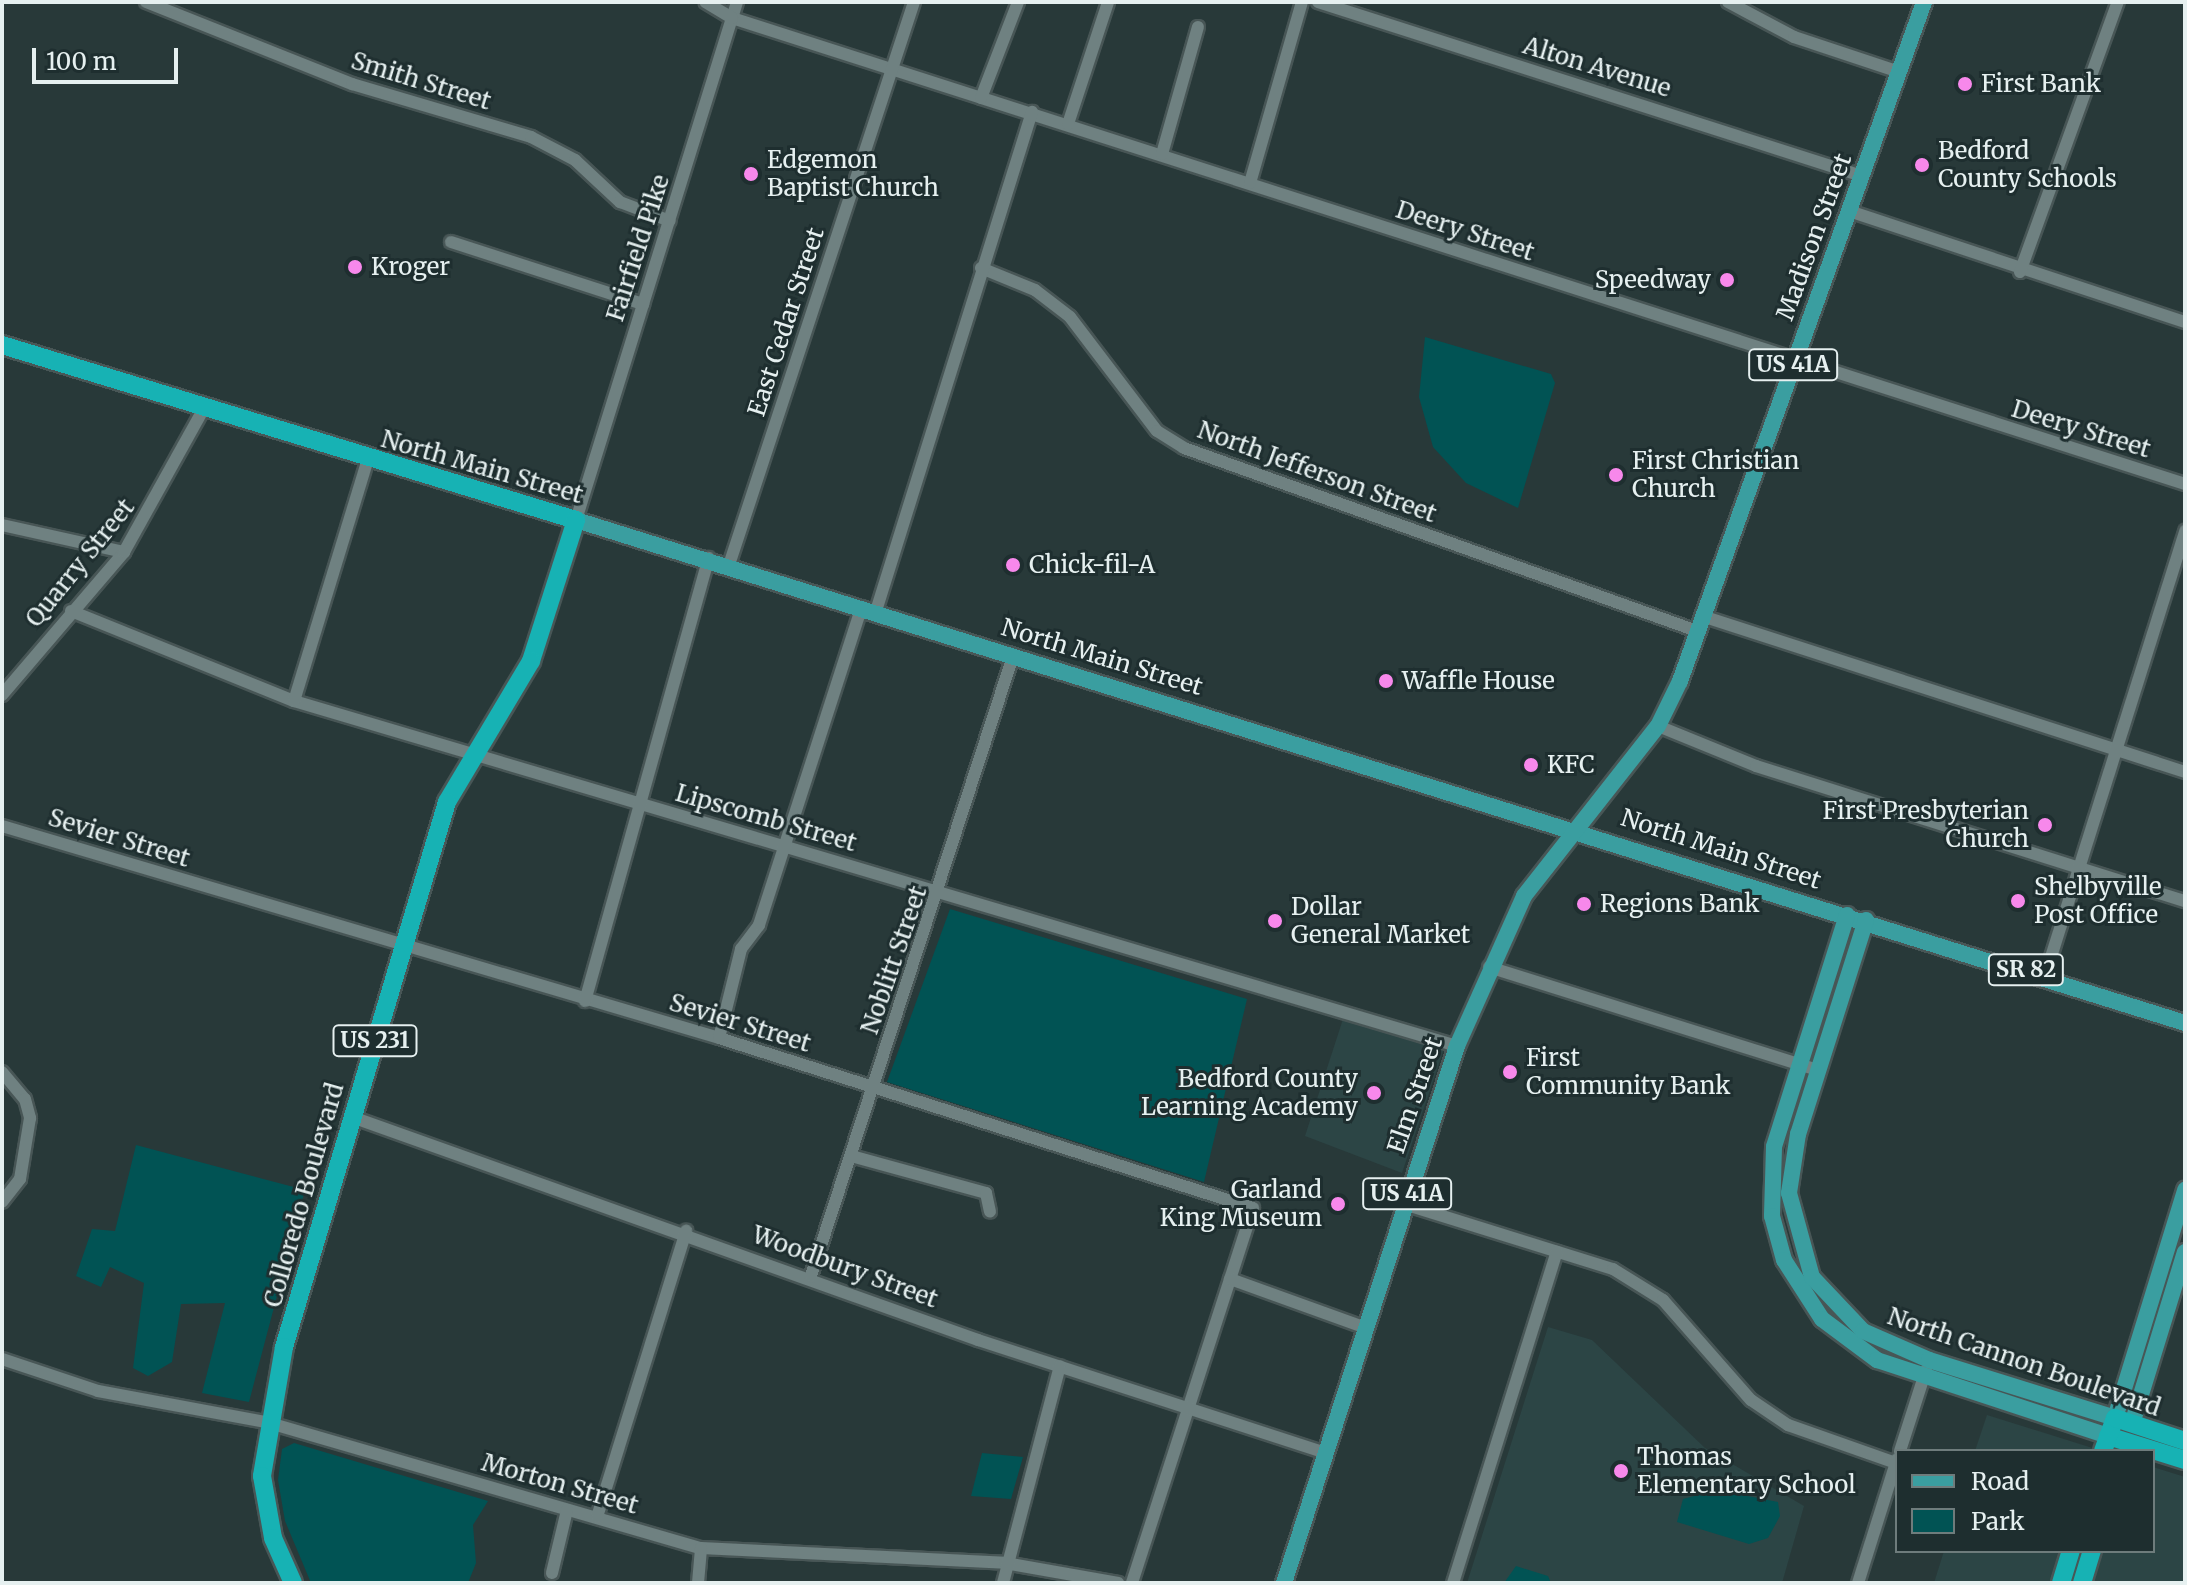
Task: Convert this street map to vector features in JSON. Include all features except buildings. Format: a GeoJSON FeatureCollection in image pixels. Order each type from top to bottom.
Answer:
{"type":"FeatureCollection","features":[{"type":"Feature","properties":{"kind":"highway","name":"North Main Street"},"geometry":{"type":"LineString","coordinates":[[2,345],[203,410],[576,520]]}},
{"type":"Feature","properties":{"kind":"highway","name":"Colloredo Boulevard"},"geometry":{"type":"LineString","coordinates":[[293,1583],[273,1538],[262,1476],[266,1422],[352,1117],[447,802],[470,753],[531,661],[576,520]]}},
{"type":"Feature","properties":{"kind":"highway","name":"North Cannon Boulevard"},"geometry":{"type":"LineString","coordinates":[[2118,1437],[2185,1441]]}},
{"type":"Feature","properties":{"kind":"highway","name":"North Cannon Boulevard"},"geometry":{"type":"LineString","coordinates":[[2118,1437],[2153,1449]]}},
{"type":"Feature","properties":{"kind":"highway","name":"North Cannon Boulevard"},"geometry":{"type":"LineString","coordinates":[[2155,1450],[2185,1460]]}},
{"type":"Feature","properties":{"kind":"highway"},"geometry":{"type":"LineString","coordinates":[[2061,1583],[2070,1553]]}},
{"type":"Feature","properties":{"kind":"highway"},"geometry":{"type":"LineString","coordinates":[[2082,1583],[2091,1553]]}},
{"type":"Feature","properties":{"kind":"main road","name":"Madison Street"},"geometry":{"type":"LineString","coordinates":[[1578,828],[1658,726],[1700,623],[1924,2]]}},
{"type":"Feature","properties":{"kind":"main road","name":"North Main Street"},"geometry":{"type":"LineString","coordinates":[[576,520],[709,558],[1013,656],[1578,828],[2185,1023]]}},
{"type":"Feature","properties":{"kind":"main road","name":"Elm Street"},"geometry":{"type":"LineString","coordinates":[[1284,1583],[1457,1046],[1489,967],[1546,861],[1578,828]]}},
{"type":"Feature","properties":{"kind":"main road","name":"North Cannon Boulevard"},"geometry":{"type":"LineString","coordinates":[[1847,915],[1799,1063],[1771,1174],[1772,1216],[1784,1260],[1836,1334],[1923,1379],[2118,1437]]}},
{"type":"Feature","properties":{"kind":"main road","name":"North Cannon Boulevard"},"geometry":{"type":"LineString","coordinates":[[1866,920],[1790,1169],[1790,1212],[1800,1252],[1833,1305],[1863,1331],[2118,1437]]}},
{"type":"Feature","properties":{"kind":"main road"},"geometry":{"type":"LineString","coordinates":[[2118,1437],[2149,1310],[2185,1190]]}},
{"type":"Feature","properties":{"kind":"main road"},"geometry":{"type":"LineString","coordinates":[[2118,1437],[2165,1315],[2185,1252]]}},
{"type":"Feature","properties":{"kind":"street","name":"Smith Street"},"geometry":{"type":"LineString","coordinates":[[146,2],[338,79],[531,137],[575,160],[620,202],[670,221]]}},
{"type":"Feature","properties":{"kind":"street"},"geometry":{"type":"LineString","coordinates":[[705,2],[732,18]]}},
{"type":"Feature","properties":{"kind":"street","name":"Fairfield Pike"},"geometry":{"type":"LineString","coordinates":[[576,520],[737,2]]}},
{"type":"Feature","properties":{"kind":"street","name":"East Cedar Street"},"geometry":{"type":"LineString","coordinates":[[729,565],[914,2]]}},
{"type":"Feature","properties":{"kind":"street"},"geometry":{"type":"LineString","coordinates":[[981,98],[1018,2]]}},
{"type":"Feature","properties":{"kind":"street"},"geometry":{"type":"LineString","coordinates":[[1068,124],[1108,2]]}},
{"type":"Feature","properties":{"kind":"street"},"geometry":{"type":"LineString","coordinates":[[1250,183],[1302,2]]}},
{"type":"Feature","properties":{"kind":"street","name":"Alton Avenue"},"geometry":{"type":"LineString","coordinates":[[1318,2],[1862,176]]}},
{"type":"Feature","properties":{"kind":"street"},"geometry":{"type":"LineString","coordinates":[[1728,2],[1794,37],[1899,72]]}},
{"type":"Feature","properties":{"kind":"street"},"geometry":{"type":"LineString","coordinates":[[2020,272],[2118,2]]}},
{"type":"Feature","properties":{"kind":"street","name":"Deery Street"},"geometry":{"type":"LineString","coordinates":[[732,18],[894,66],[981,98],[1162,154],[1793,363],[2185,484]]}},
{"type":"Feature","properties":{"kind":"street"},"geometry":{"type":"LineString","coordinates":[[1162,154],[1198,27]]}},
{"type":"Feature","properties":{"kind":"street"},"geometry":{"type":"LineString","coordinates":[[719,1038],[741,949],[759,925],[869,609],[1032,112]]}},
{"type":"Feature","properties":{"kind":"street"},"geometry":{"type":"LineString","coordinates":[[1849,211],[2020,272],[2185,322]]}},
{"type":"Feature","properties":{"kind":"street"},"geometry":{"type":"LineString","coordinates":[[451,242],[643,304]]}},
{"type":"Feature","properties":{"kind":"street","name":"North Jefferson Street"},"geometry":{"type":"LineString","coordinates":[[981,268],[1035,290],[1070,317],[1157,431],[1184,448],[1700,623],[2185,772]]}},
{"type":"Feature","properties":{"kind":"street","name":"Quarry Street"},"geometry":{"type":"LineString","coordinates":[[2,695],[124,552],[203,410]]}},
{"type":"Feature","properties":{"kind":"street"},"geometry":{"type":"LineString","coordinates":[[294,701],[368,459]]}},
{"type":"Feature","properties":{"kind":"street"},"geometry":{"type":"LineString","coordinates":[[2,525],[124,552]]}},
{"type":"Feature","properties":{"kind":"street"},"geometry":{"type":"LineString","coordinates":[[2045,976],[2185,531]]}},
{"type":"Feature","properties":{"kind":"street"},"geometry":{"type":"LineString","coordinates":[[585,1001],[637,803],[709,558]]}},
{"type":"Feature","properties":{"kind":"street","name":"Lipscomb Street"},"geometry":{"type":"LineString","coordinates":[[71,611],[294,701],[785,848],[942,889],[1457,1046]]}},
{"type":"Feature","properties":{"kind":"street","name":"Noblitt Street"},"geometry":{"type":"LineString","coordinates":[[811,1276],[942,889],[1013,656]]}},
{"type":"Feature","properties":{"kind":"street"},"geometry":{"type":"LineString","coordinates":[[1658,726],[1756,766],[2185,901]]}},
{"type":"Feature","properties":{"kind":"street","name":"Sevier Street"},"geometry":{"type":"LineString","coordinates":[[2,826],[404,944],[585,1001],[719,1038],[1253,1208],[1230,1279]]}},
{"type":"Feature","properties":{"kind":"street"},"geometry":{"type":"LineString","coordinates":[[1489,967],[1818,1070]]}},
{"type":"Feature","properties":{"kind":"street"},"geometry":{"type":"LineString","coordinates":[[2,1072],[25,1099],[30,1118],[20,1179],[2,1202]]}},
{"type":"Feature","properties":{"kind":"street","name":"Woodbury Street"},"geometry":{"type":"LineString","coordinates":[[352,1117],[686,1231],[1060,1366],[1325,1453]]}},
{"type":"Feature","properties":{"kind":"street"},"geometry":{"type":"LineString","coordinates":[[851,1156],[986,1193],[990,1212]]}},
{"type":"Feature","properties":{"kind":"street"},"geometry":{"type":"LineString","coordinates":[[1404,1204],[1613,1269],[1663,1300],[1751,1400],[1788,1425],[1895,1461]]}},
{"type":"Feature","properties":{"kind":"street"},"geometry":{"type":"LineString","coordinates":[[597,1517],[686,1231]]}},
{"type":"Feature","properties":{"kind":"street"},"geometry":{"type":"LineString","coordinates":[[1453,1583],[1557,1252]]}},
{"type":"Feature","properties":{"kind":"street"},"geometry":{"type":"LineString","coordinates":[[1132,1583],[1230,1279],[1366,1328]]}},
{"type":"Feature","properties":{"kind":"street"},"geometry":{"type":"LineString","coordinates":[[2149,1310],[2165,1315]]}},
{"type":"Feature","properties":{"kind":"street","name":"Morton Street"},"geometry":{"type":"LineString","coordinates":[[2,1359],[98,1391],[266,1422],[701,1548],[1005,1563],[1118,1583]]}},
{"type":"Feature","properties":{"kind":"street"},"geometry":{"type":"LineString","coordinates":[[1901,1449],[1929,1360]]}},
{"type":"Feature","properties":{"kind":"street"},"geometry":{"type":"LineString","coordinates":[[1003,1583],[1005,1563],[1060,1366]]}},
{"type":"Feature","properties":{"kind":"street"},"geometry":{"type":"LineString","coordinates":[[1858,1583],[1895,1464]]}},
{"type":"Feature","properties":{"kind":"street"},"geometry":{"type":"LineString","coordinates":[[552,1573],[567,1510]]}},
{"type":"Feature","properties":{"kind":"street"},"geometry":{"type":"LineString","coordinates":[[698,1583],[701,1548]]}},
{"type":"Feature","properties":{"kind":"shaded area","name":"Bedford County Learning Academy"},"geometry":{"type":"Polygon","coordinates":[[[1343,1019],[1444,1049],[1402,1173],[1305,1136],[1343,1019]]]}},
{"type":"Feature","properties":{"kind":"shaded area","name":"Thomas Elementary School"},"geometry":{"type":"Polygon","coordinates":[[[1548,1327],[1592,1340],[1705,1448],[1804,1506],[1782,1583],[1467,1583],[1548,1327]]]}},
{"type":"Feature","properties":{"kind":"shaded area"},"geometry":{"type":"Polygon","coordinates":[[[1987,1415],[2096,1449],[1976,1449],[1987,1415]]]}},
{"type":"Feature","properties":{"kind":"shaded area"},"geometry":{"type":"Polygon","coordinates":[[[2155,1468],[2185,1477],[2185,1583],[1934,1583],[1943,1553],[2155,1553],[2155,1468]]]}},
{"type":"Feature","properties":{"kind":"green space"},"geometry":{"type":"Polygon","coordinates":[[[1425,337],[1551,374],[1555,383],[1518,508],[1466,483],[1433,447],[1419,397],[1425,337]]]}},
{"type":"Feature","properties":{"kind":"green space"},"geometry":{"type":"Polygon","coordinates":[[[950,909],[1247,999],[1204,1182],[887,1082],[950,909]]]}},
{"type":"Feature","properties":{"kind":"green space"},"geometry":{"type":"Polygon","coordinates":[[[136,1145],[305,1190],[249,1402],[202,1393],[225,1303],[181,1304],[172,1362],[148,1376],[133,1368],[144,1283],[110,1267],[101,1287],[76,1276],[92,1229],[115,1231],[136,1145]]]}},
{"type":"Feature","properties":{"kind":"green space"},"geometry":{"type":"Polygon","coordinates":[[[294,1443],[488,1501],[473,1525],[476,1563],[468,1583],[311,1583],[285,1521],[278,1480],[282,1449],[294,1443]]]}},
{"type":"Feature","properties":{"kind":"green space"},"geometry":{"type":"Polygon","coordinates":[[[982,1453],[1023,1457],[1011,1499],[971,1496],[982,1453]]]}},
{"type":"Feature","properties":{"kind":"green space"},"geometry":{"type":"Polygon","coordinates":[[[1717,1490],[1778,1502],[1780,1516],[1768,1538],[1749,1544],[1677,1522],[1683,1499],[1717,1490]]]}},
{"type":"Feature","properties":{"kind":"green space"},"geometry":{"type":"Polygon","coordinates":[[[1516,1566],[1548,1576],[1551,1583],[1504,1583],[1516,1566]]]}},
{"type":"Feature","properties":{"kind":"place","name":"First Bank"},"geometry":{"type":"Point","coordinates":[1965,84]}},
{"type":"Feature","properties":{"kind":"place","name":"Bedford County Schools"},"geometry":{"type":"Point","coordinates":[1922,165]}},
{"type":"Feature","properties":{"kind":"place","name":"Edgemon Baptist Church"},"geometry":{"type":"Point","coordinates":[751,174]}},
{"type":"Feature","properties":{"kind":"place","name":"Kroger"},"geometry":{"type":"Point","coordinates":[355,267]}},
{"type":"Feature","properties":{"kind":"place","name":"Speedway"},"geometry":{"type":"Point","coordinates":[1727,280]}},
{"type":"Feature","properties":{"kind":"place","name":"First Christian Church"},"geometry":{"type":"Point","coordinates":[1616,475]}},
{"type":"Feature","properties":{"kind":"place","name":"Chick-fil-A"},"geometry":{"type":"Point","coordinates":[1013,565]}},
{"type":"Feature","properties":{"kind":"place","name":"Waffle House"},"geometry":{"type":"Point","coordinates":[1386,681]}},
{"type":"Feature","properties":{"kind":"place","name":"KFC"},"geometry":{"type":"Point","coordinates":[1531,765]}},
{"type":"Feature","properties":{"kind":"place","name":"First Presbyterian Church"},"geometry":{"type":"Point","coordinates":[2045,825]}},
{"type":"Feature","properties":{"kind":"place","name":"Shelbyville Post Office"},"geometry":{"type":"Point","coordinates":[2018,901]}},
{"type":"Feature","properties":{"kind":"place","name":"Regions Bank"},"geometry":{"type":"Point","coordinates":[1584,904]}},
{"type":"Feature","properties":{"kind":"place","name":"Dollar General Market"},"geometry":{"type":"Point","coordinates":[1275,921]}},
{"type":"Feature","properties":{"kind":"place","name":"First Community Bank"},"geometry":{"type":"Point","coordinates":[1510,1072]}},
{"type":"Feature","properties":{"kind":"place","name":"Bedford County Learning Academy"},"geometry":{"type":"Point","coordinates":[1374,1093]}},
{"type":"Feature","properties":{"kind":"place","name":"Garland King Museum"},"geometry":{"type":"Point","coordinates":[1338,1204]}},
{"type":"Feature","properties":{"kind":"place","name":"Thomas Elementary School"},"geometry":{"type":"Point","coordinates":[1621,1471]}}]}
